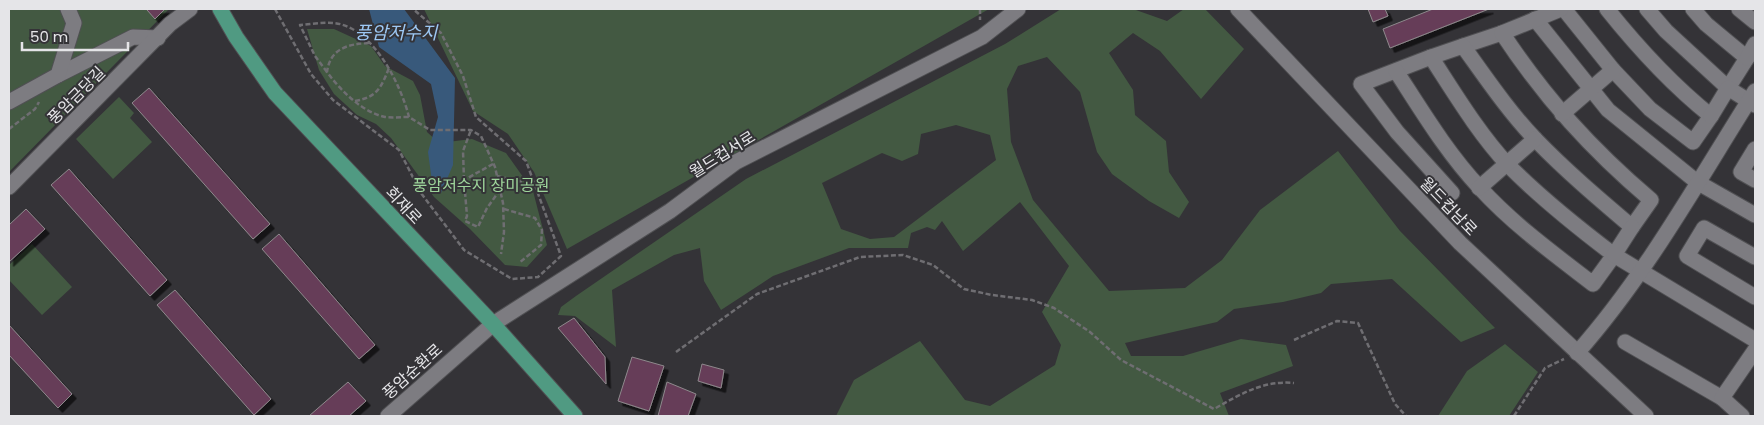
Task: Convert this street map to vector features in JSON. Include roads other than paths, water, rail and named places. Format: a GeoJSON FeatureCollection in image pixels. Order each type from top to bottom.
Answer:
{"type":"FeatureCollection","features":[{"type":"Feature","properties":{"kind":"main road","name":"회재로"},"geometry":{"type":"LineString","coordinates":[[220,9],[236,37],[275,93],[493,324],[575,416]]}},
{"type":"Feature","properties":{"kind":"street"},"geometry":{"type":"LineString","coordinates":[[58,75],[74,23],[68,9]]}},
{"type":"Feature","properties":{"kind":"street","name":"풍암금당길"},"geometry":{"type":"LineString","coordinates":[[9,187],[170,24],[190,9]]}},
{"type":"Feature","properties":{"kind":"street","name":"월드컵서로"},"geometry":{"type":"LineString","coordinates":[[459,353],[493,324],[670,210],[736,162],[982,37],[1018,9]]}},
{"type":"Feature","properties":{"kind":"street","name":"월드컵남로"},"geometry":{"type":"LineString","coordinates":[[1238,9],[1460,243],[1646,416]]}},
{"type":"Feature","properties":{"kind":"street"},"geometry":{"type":"LineString","coordinates":[[1452,193],[1397,132],[1361,84],[1563,9],[1613,70],[1650,109],[1693,142],[1755,44]]}},
{"type":"Feature","properties":{"kind":"street"},"geometry":{"type":"LineString","coordinates":[[1607,9],[1639,50],[1675,86],[1711,116]]}},
{"type":"Feature","properties":{"kind":"street"},"geometry":{"type":"LineString","coordinates":[[1577,353],[1602,326],[1753,99],[1728,88],[1666,31],[1647,9]]}},
{"type":"Feature","properties":{"kind":"street"},"geometry":{"type":"LineString","coordinates":[[1693,9],[1706,24],[1747,58]]}},
{"type":"Feature","properties":{"kind":"street"},"geometry":{"type":"LineString","coordinates":[[1739,9],[1755,22]]}},
{"type":"Feature","properties":{"kind":"street"},"geometry":{"type":"LineString","coordinates":[[1535,19],[1608,110],[1698,182],[1755,215]]}},
{"type":"Feature","properties":{"kind":"street"},"geometry":{"type":"LineString","coordinates":[[1396,71],[1437,134],[1479,188],[1536,242],[1593,284],[1651,200],[1608,163],[1562,114],[1530,75],[1502,33]]}},
{"type":"Feature","properties":{"kind":"street"},"geometry":{"type":"LineString","coordinates":[[9,102],[133,36],[158,38]]}},
{"type":"Feature","properties":{"kind":"street"},"geometry":{"type":"LineString","coordinates":[[1463,46],[1496,92],[1535,139],[1587,189],[1632,227]]}},
{"type":"Feature","properties":{"kind":"street"},"geometry":{"type":"LineString","coordinates":[[1431,58],[1467,112],[1508,164],[1562,216],[1614,255],[1755,340]]}},
{"type":"Feature","properties":{"kind":"street"},"geometry":{"type":"LineString","coordinates":[[1562,114],[1589,88],[1613,70]]}},
{"type":"Feature","properties":{"kind":"street"},"geometry":{"type":"LineString","coordinates":[[1479,188],[1535,139]]}},
{"type":"Feature","properties":{"kind":"street"},"geometry":{"type":"LineString","coordinates":[[1755,149],[1741,172],[1755,180]]}},
{"type":"Feature","properties":{"kind":"street"},"geometry":{"type":"LineString","coordinates":[[1755,257],[1704,228],[1687,256],[1755,297]]}},
{"type":"Feature","properties":{"kind":"street"},"geometry":{"type":"LineString","coordinates":[[1625,342],[1722,398],[1742,416]]}},
{"type":"Feature","properties":{"kind":"street"},"geometry":{"type":"LineString","coordinates":[[1722,398],[1749,373],[1755,350]]}},
{"type":"Feature","properties":{"kind":"street","name":"풍암순환로"},"geometry":{"type":"LineString","coordinates":[[388,416],[459,353]]}},
{"type":"Feature","properties":{"kind":"water","name":"풍암저수지"},"geometry":{"type":"Polygon","coordinates":[[[369,9],[404,9],[455,78],[453,165],[441,193],[433,189],[428,152],[438,117],[431,84],[379,47],[369,9]]]}},
{"type":"Feature","properties":{"kind":"park label","name":"풍암저수지 장미공원"},"geometry":{"type":"Point","coordinates":[481,185]}}]}
